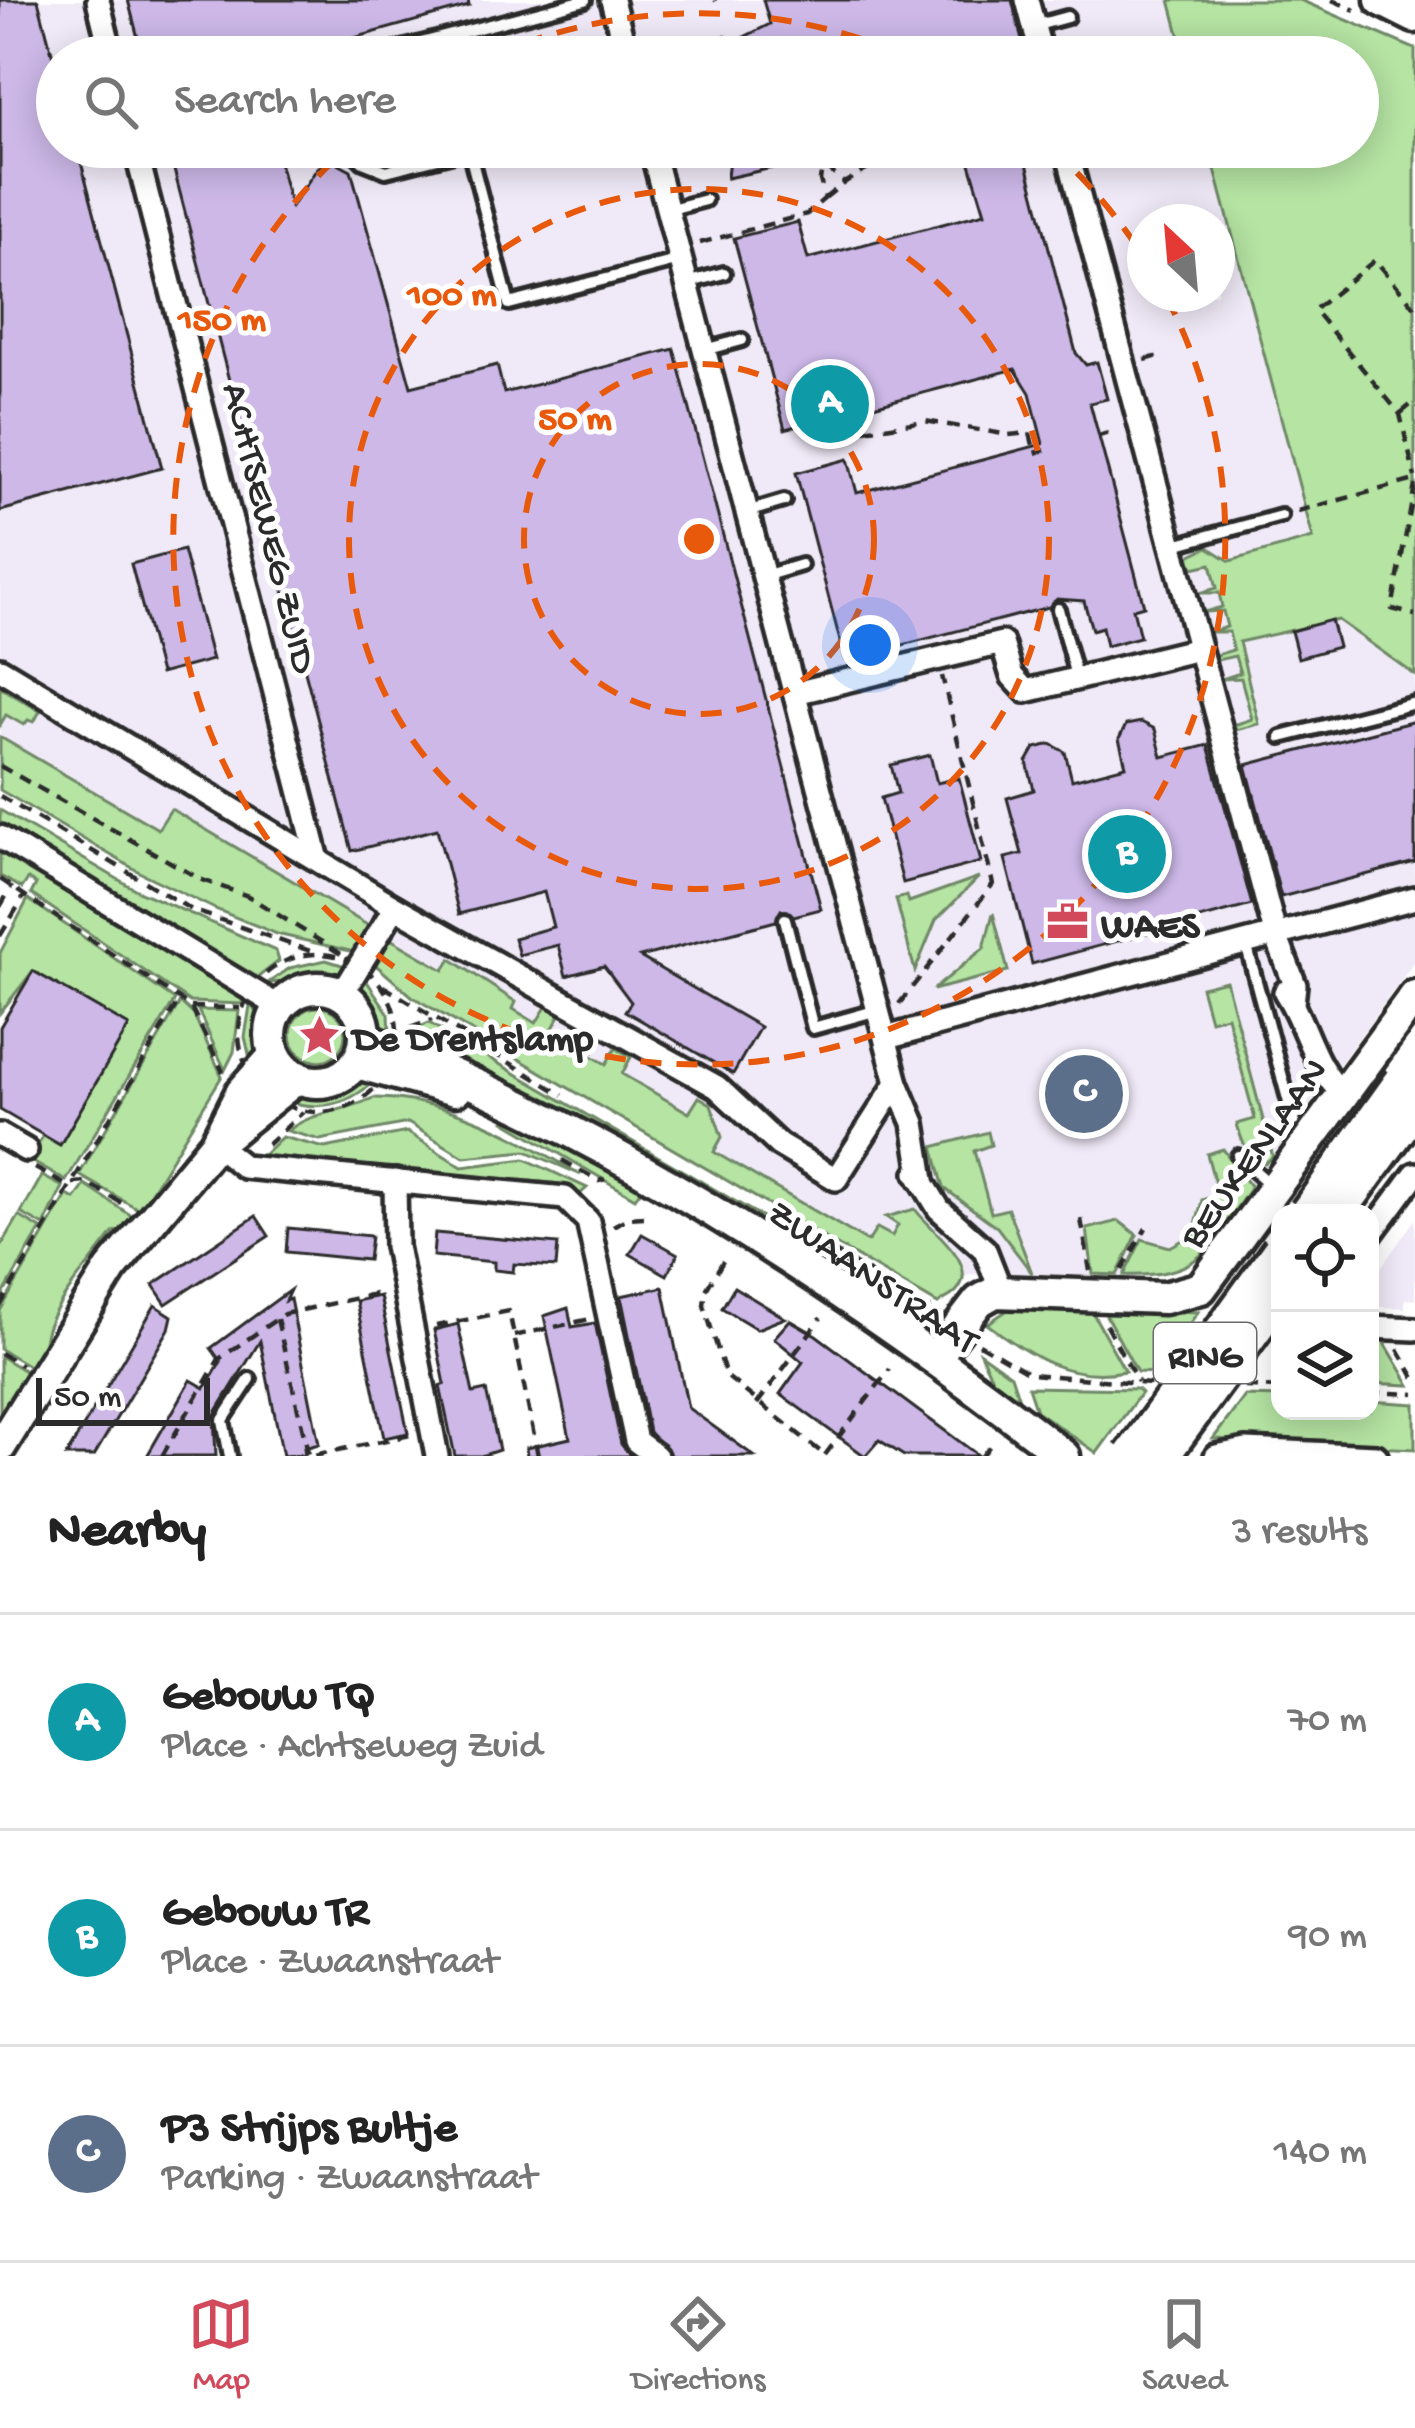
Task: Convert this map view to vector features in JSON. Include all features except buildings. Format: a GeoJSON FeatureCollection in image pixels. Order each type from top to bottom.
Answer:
{"type":"FeatureCollection","features":[{"type":"Feature","properties":{"kind":"main road","name":"BEUKENLAAN"},"geometry":{"type":"LineString","coordinates":[[1315,1204],[1409,1094]]}},
{"type":"Feature","properties":{"kind":"main road","name":"BEUKENLAAN"},"geometry":{"type":"LineString","coordinates":[[1344,1204],[1409,1094]]}},
{"type":"Feature","properties":{"kind":"main road","name":"BEUKENLAAN"},"geometry":{"type":"LineString","coordinates":[[1131,1456],[1271,1262]]}},
{"type":"Feature","properties":{"kind":"main road","name":"RING"},"geometry":{"type":"LineString","coordinates":[[1162,1456],[1271,1306]]}},
{"type":"Feature","properties":{"kind":"street"},"geometry":{"type":"LineString","coordinates":[[98,0],[107,36]]}},
{"type":"Feature","properties":{"kind":"street"},"geometry":{"type":"LineString","coordinates":[[612,0],[621,36]]}},
{"type":"Feature","properties":{"kind":"street"},"geometry":{"type":"LineString","coordinates":[[1028,0],[1037,36]]}},
{"type":"Feature","properties":{"kind":"street"},"geometry":{"type":"LineString","coordinates":[[1381,0],[1415,17]]}},
{"type":"Feature","properties":{"kind":"street","name":"ACHTSEWEG ZUID"},"geometry":{"type":"LineString","coordinates":[[140,168],[317,856]]}},
{"type":"Feature","properties":{"kind":"street"},"geometry":{"type":"LineString","coordinates":[[657,168],[795,693],[888,1007],[886,1038],[904,1109],[914,1123],[923,1180],[929,1198],[985,1250],[1001,1291],[980,1301],[935,1358]]}},
{"type":"Feature","properties":{"kind":"street"},"geometry":{"type":"LineString","coordinates":[[1072,168],[1274,933],[1295,986],[1293,1003],[1301,1032],[1332,1084],[1344,1095]]}},
{"type":"Feature","properties":{"kind":"street"},"geometry":{"type":"LineString","coordinates":[[795,693],[1002,643],[1022,689],[1198,649]]}},
{"type":"Feature","properties":{"kind":"street"},"geometry":{"type":"LineString","coordinates":[[0,669],[395,907],[716,1087],[779,1145],[836,1179],[897,1083]]}},
{"type":"Feature","properties":{"kind":"street"},"geometry":{"type":"LineString","coordinates":[[0,837],[280,1007]]}},
{"type":"Feature","properties":{"kind":"street"},"geometry":{"type":"LineString","coordinates":[[886,1038],[1415,898]]}},
{"type":"Feature","properties":{"kind":"street"},"geometry":{"type":"LineString","coordinates":[[342,994],[395,907]]}},
{"type":"Feature","properties":{"kind":"street"},"geometry":{"type":"LineString","coordinates":[[0,1447],[111,1269],[215,1144],[298,1078],[336,1079],[365,1064],[360,1013],[342,994],[316,988],[280,1007],[271,1031],[275,1055],[298,1078]]}},
{"type":"Feature","properties":{"kind":"street","name":"BEUKENLAAN"},"geometry":{"type":"LineString","coordinates":[[1001,1291],[1164,1298],[1194,1292],[1212,1279],[1415,996]]}},
{"type":"Feature","properties":{"kind":"street"},"geometry":{"type":"LineString","coordinates":[[215,1144],[241,1093],[275,1055]]}},
{"type":"Feature","properties":{"kind":"street","name":"ZWAANSTRAAT"},"geometry":{"type":"LineString","coordinates":[[365,1064],[496,1099],[634,1169],[814,1276],[935,1358],[1064,1456]]}},
{"type":"Feature","properties":{"kind":"street"},"geometry":{"type":"LineString","coordinates":[[0,1135],[26,1150]]}},
{"type":"Feature","properties":{"kind":"street"},"geometry":{"type":"LineString","coordinates":[[215,1144],[244,1167],[565,1198],[578,1207],[588,1221],[636,1441],[656,1456]]}},
{"type":"Feature","properties":{"kind":"street"},"geometry":{"type":"LineString","coordinates":[[1379,1223],[1415,1174]]}},
{"type":"Feature","properties":{"kind":"street"},"geometry":{"type":"LineString","coordinates":[[395,1181],[396,1246],[437,1456]]}},
{"type":"Feature","properties":{"kind":"street"},"geometry":{"type":"LineString","coordinates":[[1212,1279],[1271,1315]]}},
{"type":"Feature","properties":{"kind":"street"},"geometry":{"type":"LineString","coordinates":[[1379,1327],[1415,1329]]}},
{"type":"Feature","properties":{"kind":"street"},"geometry":{"type":"LineString","coordinates":[[1216,1456],[1246,1450],[1376,1456]]}},
{"type":"Feature","properties":{"kind":"lane"},"geometry":{"type":"LineString","coordinates":[[448,36],[585,0]]}},
{"type":"Feature","properties":{"kind":"lane"},"geometry":{"type":"LineString","coordinates":[[1034,26],[1067,17]]}},
{"type":"Feature","properties":{"kind":"lane"},"geometry":{"type":"LineString","coordinates":[[480,168],[509,304],[679,254]]}},
{"type":"Feature","properties":{"kind":"lane"},"geometry":{"type":"LineString","coordinates":[[668,210],[705,200]]}},
{"type":"Feature","properties":{"kind":"lane"},"geometry":{"type":"LineString","coordinates":[[686,283],[724,273]]}},
{"type":"Feature","properties":{"kind":"lane"},"geometry":{"type":"LineString","coordinates":[[704,350],[742,340]]}},
{"type":"Feature","properties":{"kind":"lane"},"geometry":{"type":"LineString","coordinates":[[747,512],[784,501]]}},
{"type":"Feature","properties":{"kind":"lane"},"geometry":{"type":"LineString","coordinates":[[1171,546],[1281,516]]}},
{"type":"Feature","properties":{"kind":"lane"},"geometry":{"type":"LineString","coordinates":[[764,576],[801,565]]}},
{"type":"Feature","properties":{"kind":"lane"},"geometry":{"type":"LineString","coordinates":[[1058,609],[1077,680]]}},
{"type":"Feature","properties":{"kind":"lane"},"geometry":{"type":"LineString","coordinates":[[1281,737],[1415,704]]}},
{"type":"Feature","properties":{"kind":"lane"},"geometry":{"type":"LineString","coordinates":[[785,919],[813,1028],[888,1007]]}},
{"type":"Feature","properties":{"kind":"lane"},"geometry":{"type":"LineString","coordinates":[[1245,941],[1294,1121]]}},
{"type":"Feature","properties":{"kind":"lane"},"geometry":{"type":"LineString","coordinates":[[1238,1156],[1276,1189]]}},
{"type":"Feature","properties":{"kind":"lane"},"geometry":{"type":"LineString","coordinates":[[230,1456],[223,1420],[250,1379]]}},
{"type":"Feature","properties":{"kind":"path"},"geometry":{"type":"LineString","coordinates":[[825,168],[820,180],[825,199]]}},
{"type":"Feature","properties":{"kind":"path"},"geometry":{"type":"LineString","coordinates":[[828,168],[844,183]]}},
{"type":"Feature","properties":{"kind":"path"},"geometry":{"type":"LineString","coordinates":[[679,254],[807,214],[869,168]]}},
{"type":"Feature","properties":{"kind":"path"},"geometry":{"type":"LineString","coordinates":[[1415,307],[1375,260],[1314,310],[1400,414],[1415,481],[1393,610],[1415,614]]}},
{"type":"Feature","properties":{"kind":"path"},"geometry":{"type":"LineString","coordinates":[[1400,414],[1415,401]]}},
{"type":"Feature","properties":{"kind":"path"},"geometry":{"type":"LineString","coordinates":[[845,427],[851,432],[934,421],[1009,435],[1030,434],[1035,453],[1045,450]]}},
{"type":"Feature","properties":{"kind":"path"},"geometry":{"type":"LineString","coordinates":[[1099,436],[1108,433]]}},
{"type":"Feature","properties":{"kind":"path"},"geometry":{"type":"LineString","coordinates":[[1281,516],[1415,481]]}},
{"type":"Feature","properties":{"kind":"path"},"geometry":{"type":"LineString","coordinates":[[888,1007],[993,884],[938,659]]}},
{"type":"Feature","properties":{"kind":"path"},"geometry":{"type":"LineString","coordinates":[[0,766],[202,880],[248,896],[346,958]]}},
{"type":"Feature","properties":{"kind":"path"},"geometry":{"type":"LineString","coordinates":[[0,796],[192,910],[315,952]]}},
{"type":"Feature","properties":{"kind":"path"},"geometry":{"type":"LineString","coordinates":[[0,879],[191,1006],[226,1076]]}},
{"type":"Feature","properties":{"kind":"path"},"geometry":{"type":"LineString","coordinates":[[0,907],[12,886]]}},
{"type":"Feature","properties":{"kind":"path"},"geometry":{"type":"LineString","coordinates":[[0,936],[25,894]]}},
{"type":"Feature","properties":{"kind":"path"},"geometry":{"type":"LineString","coordinates":[[0,1306],[180,998]]}},
{"type":"Feature","properties":{"kind":"path"},"geometry":{"type":"LineString","coordinates":[[191,1006],[245,1007]]}},
{"type":"Feature","properties":{"kind":"path"},"geometry":{"type":"LineString","coordinates":[[281,1131],[303,1112],[334,1111],[365,1064],[394,1095]]}},
{"type":"Feature","properties":{"kind":"path"},"geometry":{"type":"LineString","coordinates":[[26,1150],[27,1163],[71,1184],[85,1182],[137,1212]]}},
{"type":"Feature","properties":{"kind":"path"},"geometry":{"type":"LineString","coordinates":[[558,1158],[599,1181],[634,1169]]}},
{"type":"Feature","properties":{"kind":"path"},"geometry":{"type":"LineString","coordinates":[[606,1235],[622,1220],[646,1217]]}},
{"type":"Feature","properties":{"kind":"path"},"geometry":{"type":"LineString","coordinates":[[1081,1220],[1091,1283]]}},
{"type":"Feature","properties":{"kind":"path"},"geometry":{"type":"LineString","coordinates":[[1117,1281],[1146,1228]]}},
{"type":"Feature","properties":{"kind":"path"},"geometry":{"type":"LineString","coordinates":[[723,1261],[706,1290],[707,1322],[726,1376],[822,1455],[892,1369]]}},
{"type":"Feature","properties":{"kind":"path"},"geometry":{"type":"LineString","coordinates":[[162,1456],[219,1359],[277,1319],[388,1291]]}},
{"type":"Feature","properties":{"kind":"path"},"geometry":{"type":"LineString","coordinates":[[1096,1308],[1138,1382]]}},
{"type":"Feature","properties":{"kind":"path"},"geometry":{"type":"LineString","coordinates":[[426,1328],[509,1311],[538,1456]]}},
{"type":"Feature","properties":{"kind":"path"},"geometry":{"type":"LineString","coordinates":[[757,1404],[821,1318]]}},
{"type":"Feature","properties":{"kind":"path"},"geometry":{"type":"LineString","coordinates":[[277,1319],[309,1456],[417,1434]]}},
{"type":"Feature","properties":{"kind":"path"},"geometry":{"type":"LineString","coordinates":[[514,1336],[592,1319]]}},
{"type":"Feature","properties":{"kind":"path"},"geometry":{"type":"LineString","coordinates":[[1393,1339],[1415,1378]]}},
{"type":"Feature","properties":{"kind":"path","name":"ZWAANSTRAAT"},"geometry":{"type":"LineString","coordinates":[[981,1345],[1016,1370],[1072,1378]]}},
{"type":"Feature","properties":{"kind":"path"},"geometry":{"type":"LineString","coordinates":[[0,1353],[32,1371]]}},
{"type":"Feature","properties":{"kind":"path"},"geometry":{"type":"LineString","coordinates":[[1237,1387],[1271,1388]]}},
{"type":"Feature","properties":{"kind":"path"},"geometry":{"type":"LineString","coordinates":[[1379,1392],[1415,1394]]}},
{"type":"Feature","properties":{"kind":"path"},"geometry":{"type":"LineString","coordinates":[[982,1456],[992,1444]]}},
{"type":"Feature","properties":{"kind":"shaded area"},"geometry":{"type":"Polygon","coordinates":[[[0,0],[1170,0],[1179,36],[36,36],[36,168],[1215,168],[1224,204],[1127,204],[1127,312],[1235,312],[1235,245],[1313,538],[1415,673],[1415,961],[1194,1263],[1158,1276],[970,1274],[938,1294],[887,1259],[0,740],[0,0]]]}},
{"type":"Feature","properties":{"kind":"shaded area"},"geometry":{"type":"Polygon","coordinates":[[[1415,1219],[1415,1300],[1405,1299],[1405,1308],[1381,1307],[1379,1270],[1415,1219]]]}},
{"type":"Feature","properties":{"kind":"green space"},"geometry":{"type":"Polygon","coordinates":[[[1170,0],[1300,0],[1415,49],[1415,675],[1338,620],[1239,642],[1259,724],[1236,730],[1234,725],[1252,719],[1241,678],[1222,679],[1240,673],[1235,656],[1217,660],[1216,655],[1233,650],[1229,632],[1210,632],[1227,627],[1223,611],[1204,612],[1222,607],[1219,593],[1200,593],[1217,588],[1211,564],[1193,568],[1189,556],[1208,547],[1230,561],[1313,538],[1235,245],[1235,204],[1224,204],[1215,168],[1379,168],[1379,36],[1179,36],[1170,0]]]}},
{"type":"Feature","properties":{"kind":"green space"},"geometry":{"type":"Polygon","coordinates":[[[0,687],[40,711],[34,722],[28,720],[24,725],[6,715],[0,725],[0,687]]]}},
{"type":"Feature","properties":{"kind":"green space"},"geometry":{"type":"Polygon","coordinates":[[[0,737],[158,829],[171,809],[369,926],[354,952],[277,934],[141,873],[0,790],[0,737]]]}},
{"type":"Feature","properties":{"kind":"green space"},"geometry":{"type":"Polygon","coordinates":[[[0,810],[138,891],[276,951],[279,961],[257,978],[0,831],[0,810]]]}},
{"type":"Feature","properties":{"kind":"green space"},"geometry":{"type":"Polygon","coordinates":[[[0,845],[54,885],[243,998],[242,1004],[190,1002],[31,894],[36,884],[28,879],[22,888],[0,876],[0,845]]]}},
{"type":"Feature","properties":{"kind":"green space"},"geometry":{"type":"Polygon","coordinates":[[[979,877],[936,920],[915,971],[896,899],[907,896],[909,902],[979,877]]]}},
{"type":"Feature","properties":{"kind":"green space"},"geometry":{"type":"Polygon","coordinates":[[[28,899],[175,1000],[66,1181],[29,1160],[43,1136],[60,1145],[128,1026],[33,971],[0,1013],[0,953],[28,899]]]}},
{"type":"Feature","properties":{"kind":"green space"},"geometry":{"type":"Polygon","coordinates":[[[993,913],[1008,971],[933,990],[984,948],[993,913]]]}},
{"type":"Feature","properties":{"kind":"green space"},"geometry":{"type":"Polygon","coordinates":[[[387,937],[444,970],[451,959],[516,1002],[513,1009],[536,1023],[546,1007],[560,1015],[551,1032],[606,1064],[616,1048],[631,1057],[622,1074],[689,1113],[699,1097],[711,1104],[722,1137],[714,1152],[868,1242],[877,1228],[892,1236],[898,1225],[886,1217],[915,1209],[960,1261],[961,1284],[938,1304],[413,997],[372,962],[387,937]]]}},
{"type":"Feature","properties":{"kind":"green space"},"geometry":{"type":"Polygon","coordinates":[[[326,960],[345,966],[339,977],[268,983],[290,968],[326,960]]]}},
{"type":"Feature","properties":{"kind":"green space"},"geometry":{"type":"Polygon","coordinates":[[[364,977],[389,1014],[390,1037],[376,1026],[360,996],[364,977]]]}},
{"type":"Feature","properties":{"kind":"green space"},"geometry":{"type":"Polygon","coordinates":[[[1226,981],[1273,1157],[1265,1163],[1246,1148],[1237,1124],[1255,1119],[1227,1016],[1210,1020],[1201,987],[1226,981]]]}},
{"type":"Feature","properties":{"kind":"green space"},"geometry":{"type":"Polygon","coordinates":[[[180,1002],[194,1015],[222,1076],[140,1210],[79,1175],[180,1002]]]}},
{"type":"Feature","properties":{"kind":"green space"},"geometry":{"type":"Polygon","coordinates":[[[250,1006],[260,1018],[262,1034],[252,1067],[245,1037],[250,1006]]]}},
{"type":"Feature","properties":{"kind":"green space"},"geometry":{"type":"Polygon","coordinates":[[[318,1007],[337,1015],[345,1034],[337,1053],[318,1061],[299,1053],[291,1034],[299,1015],[318,1007]]]}},
{"type":"Feature","properties":{"kind":"green space"},"geometry":{"type":"Polygon","coordinates":[[[198,1010],[239,1011],[234,1052],[225,1070],[198,1010]]]}},
{"type":"Feature","properties":{"kind":"green space"},"geometry":{"type":"Polygon","coordinates":[[[429,1023],[908,1304],[899,1317],[399,1042],[400,1036],[429,1023]]]}},
{"type":"Feature","properties":{"kind":"green space"},"geometry":{"type":"Polygon","coordinates":[[[359,1077],[373,1082],[342,1101],[319,1106],[283,1099],[359,1077]]]}},
{"type":"Feature","properties":{"kind":"green space"},"geometry":{"type":"Polygon","coordinates":[[[373,1098],[455,1112],[508,1134],[581,1175],[526,1151],[464,1157],[408,1123],[320,1140],[288,1131],[307,1119],[373,1098]]]}},
{"type":"Feature","properties":{"kind":"green space"},"geometry":{"type":"Polygon","coordinates":[[[506,1117],[634,1179],[640,1191],[635,1198],[504,1121],[506,1117]]]}},
{"type":"Feature","properties":{"kind":"green space"},"geometry":{"type":"Polygon","coordinates":[[[407,1132],[462,1167],[525,1159],[587,1188],[579,1195],[561,1184],[262,1156],[282,1137],[325,1148],[407,1132]]]}},
{"type":"Feature","properties":{"kind":"green space"},"geometry":{"type":"Polygon","coordinates":[[[988,1132],[991,1145],[974,1151],[991,1213],[1008,1209],[1032,1273],[997,1227],[944,1188],[933,1147],[988,1132]]]}},
{"type":"Feature","properties":{"kind":"green space"},"geometry":{"type":"Polygon","coordinates":[[[1223,1149],[1251,1187],[1213,1242],[1172,1271],[1124,1275],[1142,1239],[1170,1247],[1194,1234],[1202,1200],[1218,1195],[1207,1154],[1223,1149]]]}},
{"type":"Feature","properties":{"kind":"green space"},"geometry":{"type":"Polygon","coordinates":[[[42,1176],[63,1187],[44,1226],[21,1213],[42,1176]]]}},
{"type":"Feature","properties":{"kind":"green space"},"geometry":{"type":"Polygon","coordinates":[[[85,1185],[132,1216],[124,1230],[114,1232],[57,1308],[34,1369],[0,1349],[0,1311],[67,1195],[75,1199],[85,1185]]]}},
{"type":"Feature","properties":{"kind":"green space"},"geometry":{"type":"Polygon","coordinates":[[[19,1216],[41,1229],[0,1300],[0,1248],[19,1216]]]}},
{"type":"Feature","properties":{"kind":"green space"},"geometry":{"type":"Polygon","coordinates":[[[1119,1221],[1137,1235],[1117,1275],[1093,1274],[1087,1229],[1119,1221]]]}},
{"type":"Feature","properties":{"kind":"green space"},"geometry":{"type":"Polygon","coordinates":[[[1012,1307],[1090,1308],[1125,1371],[1086,1373],[1035,1356],[987,1324],[1012,1307]]]}},
{"type":"Feature","properties":{"kind":"green space"},"geometry":{"type":"Polygon","coordinates":[[[1102,1308],[1198,1312],[1154,1373],[1137,1372],[1102,1308]]]}},
{"type":"Feature","properties":{"kind":"green space"},"geometry":{"type":"Polygon","coordinates":[[[1379,1338],[1382,1338],[1410,1385],[1379,1383],[1379,1338]]]}},
{"type":"Feature","properties":{"kind":"green space"},"geometry":{"type":"Polygon","coordinates":[[[980,1353],[1011,1375],[1021,1405],[997,1389],[980,1353]]]}},
{"type":"Feature","properties":{"kind":"green space"},"geometry":{"type":"Polygon","coordinates":[[[0,1356],[30,1374],[0,1426],[0,1356]]]}},
{"type":"Feature","properties":{"kind":"green space"},"geometry":{"type":"Polygon","coordinates":[[[1028,1387],[1137,1389],[1141,1393],[1097,1453],[1036,1411],[1028,1387]]]}},
{"type":"Feature","properties":{"kind":"green space"},"geometry":{"type":"Polygon","coordinates":[[[1245,1396],[1271,1397],[1271,1420],[1379,1420],[1379,1402],[1415,1404],[1415,1449],[1213,1439],[1245,1396]]]}},
{"type":"Feature","properties":{"kind":"place","name":"Gebouw TQ"},"geometry":{"type":"Point","coordinates":[830,404]}},
{"type":"Feature","properties":{"kind":"place","name":"Gebouw TR"},"geometry":{"type":"Point","coordinates":[1127,854]}},
{"type":"Feature","properties":{"kind":"place","name":"WAES"},"geometry":{"type":"Point","coordinates":[1067,922]}},
{"type":"Feature","properties":{"kind":"place","name":"De Drentslamp"},"geometry":{"type":"Point","coordinates":[319,1035]}},
{"type":"Feature","properties":{"kind":"place","name":"P3 Strijps Bultje"},"geometry":{"type":"Point","coordinates":[1084,1094]}}]}
